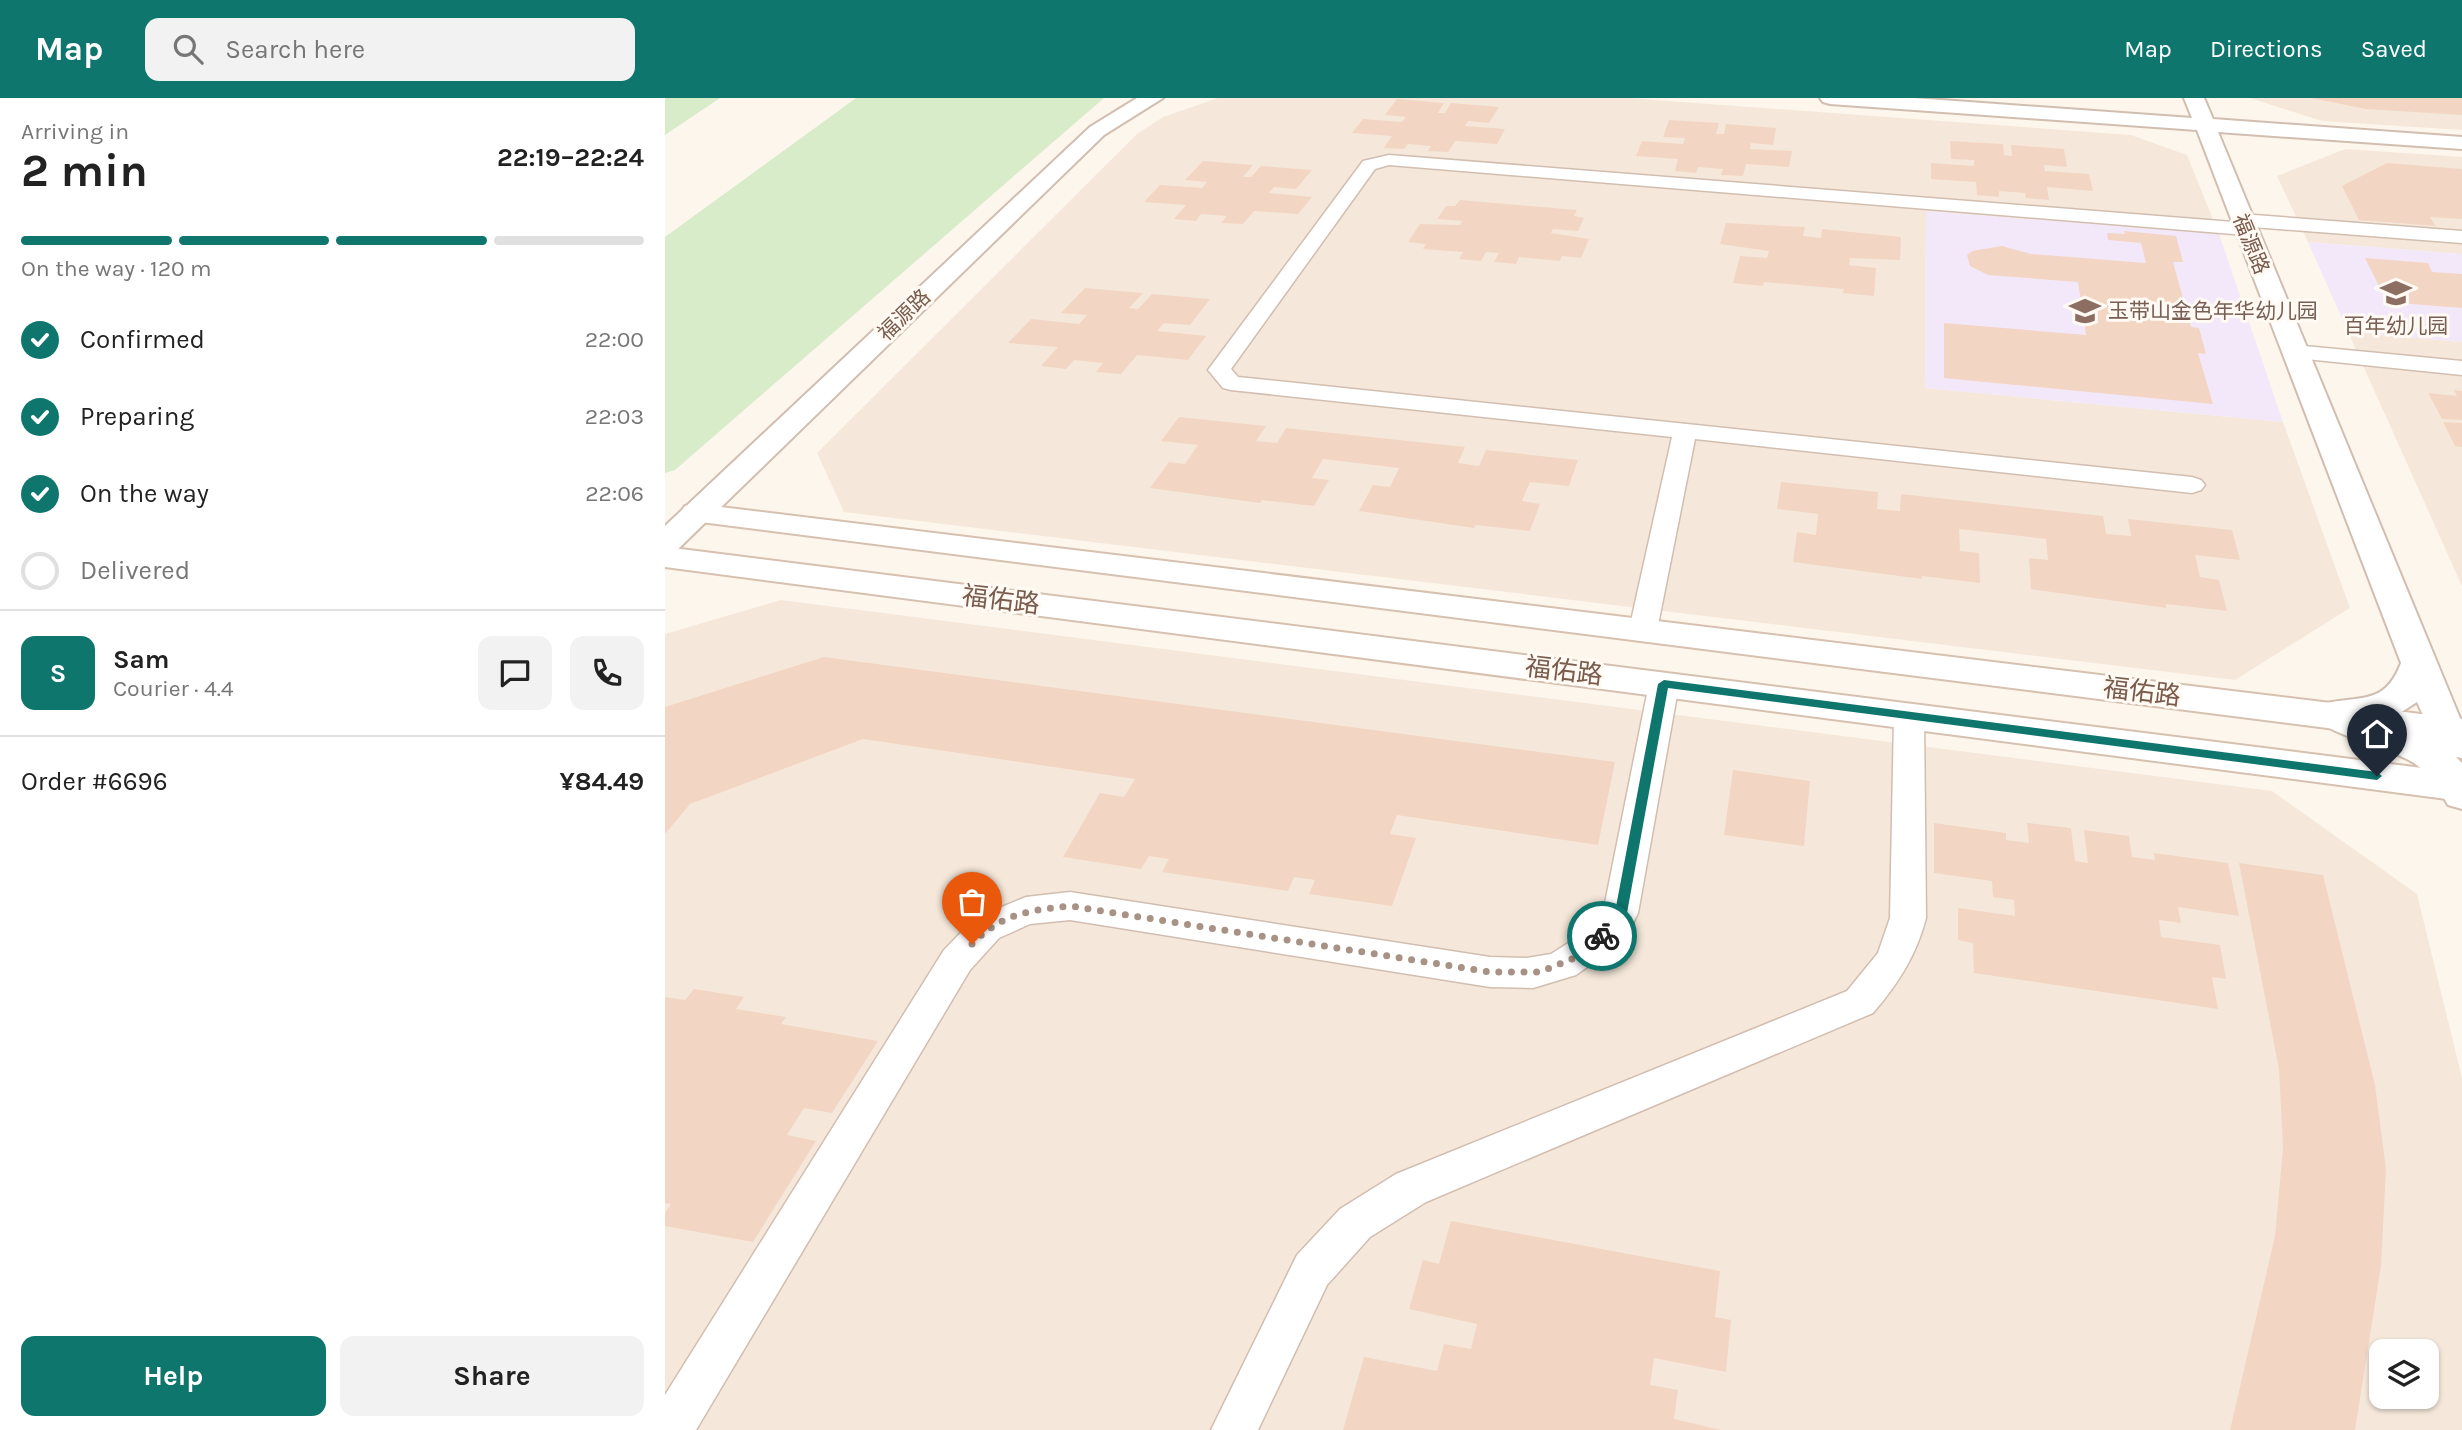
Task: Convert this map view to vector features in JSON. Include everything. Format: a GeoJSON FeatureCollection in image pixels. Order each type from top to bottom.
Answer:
{"type":"FeatureCollection","features":[{"type":"Feature","properties":{"kind":"street","name":"福源路"},"geometry":{"type":"LineString","coordinates":[[665,544],[1097,131],[1128,110],[1153,98]]}},
{"type":"Feature","properties":{"kind":"street"},"geometry":{"type":"LineString","coordinates":[[1830,98],[2462,143]]}},
{"type":"Feature","properties":{"kind":"street","name":"福源路"},"geometry":{"type":"LineString","coordinates":[[2193,98],[2419,663],[2457,736]]}},
{"type":"Feature","properties":{"kind":"street","name":"福佑路"},"geometry":{"type":"LineString","coordinates":[[697,513],[2325,715],[2457,736]]}},
{"type":"Feature","properties":{"kind":"street","name":"福佑路"},"geometry":{"type":"LineString","coordinates":[[665,557],[2461,789]]}},
{"type":"Feature","properties":{"kind":"street"},"geometry":{"type":"LineString","coordinates":[[2325,715],[2375,708],[2396,699],[2411,687],[2419,663]]}},
{"type":"Feature","properties":{"kind":"street"},"geometry":{"type":"LineString","coordinates":[[2325,715],[2383,733],[2413,746],[2439,764],[2461,789]]}},
{"type":"Feature","properties":{"kind":"lane"},"geometry":{"type":"LineString","coordinates":[[2192,485],[1231,383],[1219,370],[1369,165],[1389,160],[2243,224],[2462,237]]}},
{"type":"Feature","properties":{"kind":"lane"},"geometry":{"type":"LineString","coordinates":[[2294,352],[2462,368]]}},
{"type":"Feature","properties":{"kind":"lane"},"geometry":{"type":"LineString","coordinates":[[1643,630],[1685,432]]}},
{"type":"Feature","properties":{"kind":"lane"},"geometry":{"type":"LineString","coordinates":[[670,1430],[957,960],[987,928],[1026,911],[1070,906],[1490,972],[1540,972],[1577,957],[1601,938],[1621,913],[1664,684]]}},
{"type":"Feature","properties":{"kind":"lane"},"geometry":{"type":"LineString","coordinates":[[1234,1430],[1312,1270],[1356,1223],[1411,1188],[1860,1002],[1886,974],[1901,946],[1908,918],[1909,716]]}},
{"type":"Feature","properties":{"kind":"shaded area"},"geometry":{"type":"Polygon","coordinates":[[[1218,98],[1629,98],[2131,135],[2187,155],[2219,234],[1926,211],[1925,388],[2283,422],[2350,608],[2235,680],[844,512],[817,453],[1137,134],[1163,117],[1218,98]]]}},
{"type":"Feature","properties":{"kind":"shaded area"},"geometry":{"type":"Polygon","coordinates":[[[2250,98],[2462,98],[2462,130],[2322,121],[2250,98]]]}},
{"type":"Feature","properties":{"kind":"shaded area"},"geometry":{"type":"Polygon","coordinates":[[[2345,149],[2462,157],[2462,254],[2308,242],[2277,176],[2345,149]]]}},
{"type":"Feature","properties":{"kind":"shaded area","name":"玉带山金色年华幼儿园"},"geometry":{"type":"Polygon","coordinates":[[[1926,211],[2219,234],[2283,422],[1925,388],[1926,211]]]}},
{"type":"Feature","properties":{"kind":"shaded area","name":"百年幼儿园"},"geometry":{"type":"Polygon","coordinates":[[[2308,242],[2462,254],[2462,342],[2348,332],[2308,242]]]}},
{"type":"Feature","properties":{"kind":"shaded area"},"geometry":{"type":"Polygon","coordinates":[[[2348,332],[2462,342],[2462,586],[2348,332]]]}},
{"type":"Feature","properties":{"kind":"shaded area"},"geometry":{"type":"Polygon","coordinates":[[[781,600],[2272,791],[2417,894],[2462,1078],[2462,1430],[665,1430],[665,634],[781,600]]]}},
{"type":"Feature","properties":{"kind":"green space"},"geometry":{"type":"Polygon","coordinates":[[[665,98],[720,98],[665,135],[665,98]]]}},
{"type":"Feature","properties":{"kind":"green space"},"geometry":{"type":"Polygon","coordinates":[[[856,98],[1104,98],[675,470],[665,473],[665,237],[856,98]]]}},
{"type":"Feature","properties":{"kind":"building"},"geometry":{"type":"Polygon","coordinates":[[[2311,98],[2462,98],[2462,115],[2366,109],[2311,98]]]}},
{"type":"Feature","properties":{"kind":"building"},"geometry":{"type":"Polygon","coordinates":[[[1397,99],[1444,103],[1438,113],[1445,113],[1451,103],[1499,107],[1489,123],[1468,121],[1465,126],[1505,129],[1497,144],[1455,141],[1448,152],[1428,151],[1431,146],[1408,144],[1404,149],[1384,148],[1392,136],[1352,133],[1363,119],[1402,122],[1406,117],[1385,115],[1397,99]]]}},
{"type":"Feature","properties":{"kind":"building"},"geometry":{"type":"Polygon","coordinates":[[[1669,120],[1719,123],[1716,134],[1724,134],[1726,124],[1776,128],[1773,145],[1751,143],[1750,149],[1792,151],[1789,167],[1746,164],[1743,176],[1721,175],[1723,169],[1698,167],[1696,173],[1675,171],[1678,159],[1636,156],[1642,141],[1683,144],[1685,138],[1663,137],[1669,120]]]}},
{"type":"Feature","properties":{"kind":"building"},"geometry":{"type":"Polygon","coordinates":[[[1950,141],[2003,144],[2004,155],[2012,156],[2011,145],[2064,149],[2067,167],[2044,165],[2045,171],[2089,174],[2093,191],[2047,187],[2049,200],[2026,198],[2025,193],[1999,191],[1999,197],[1977,195],[1976,182],[1931,179],[1931,163],[1974,166],[1974,160],[1951,159],[1950,141]]]}},
{"type":"Feature","properties":{"kind":"building"},"geometry":{"type":"Polygon","coordinates":[[[1203,161],[1253,165],[1243,177],[1251,177],[1261,166],[1312,170],[1296,189],[1274,187],[1269,193],[1312,197],[1298,214],[1254,211],[1243,224],[1221,223],[1227,216],[1201,214],[1196,221],[1174,219],[1186,205],[1144,202],[1160,185],[1202,188],[1207,182],[1185,180],[1203,161]]]}},
{"type":"Feature","properties":{"kind":"building"},"geometry":{"type":"Polygon","coordinates":[[[2387,163],[2462,169],[2462,219],[2430,217],[2436,226],[2359,220],[2342,186],[2387,163]]]}},
{"type":"Feature","properties":{"kind":"building"},"geometry":{"type":"Polygon","coordinates":[[[1460,200],[1577,210],[1574,216],[1584,218],[1578,231],[1553,229],[1551,233],[1589,239],[1581,258],[1562,256],[1560,261],[1519,257],[1516,264],[1494,262],[1499,253],[1486,252],[1481,261],[1459,259],[1463,252],[1423,249],[1426,244],[1408,242],[1420,224],[1460,225],[1462,221],[1437,219],[1446,206],[1455,206],[1460,200]]]}},
{"type":"Feature","properties":{"kind":"building"},"geometry":{"type":"Polygon","coordinates":[[[1726,223],[1805,227],[1803,236],[1821,238],[1822,229],[1901,237],[1900,260],[1850,258],[1849,265],[1876,268],[1874,296],[1843,293],[1844,289],[1764,282],[1763,286],[1733,283],[1740,256],[1767,258],[1769,251],[1720,244],[1726,223]]]}},
{"type":"Feature","properties":{"kind":"building"},"geometry":{"type":"Polygon","coordinates":[[[2124,231],[2176,236],[2183,262],[2173,262],[2191,327],[2199,328],[2206,354],[2198,353],[2213,404],[1944,378],[1944,323],[2086,335],[2078,282],[1988,275],[1970,266],[1967,255],[1972,251],[2002,246],[2031,254],[2146,263],[2141,243],[2108,240],[2107,233],[2125,234],[2124,231]]]}},
{"type":"Feature","properties":{"kind":"building"},"geometry":{"type":"Polygon","coordinates":[[[2365,258],[2428,263],[2432,272],[2462,274],[2462,308],[2387,302],[2365,258]]]}},
{"type":"Feature","properties":{"kind":"building"},"geometry":{"type":"Polygon","coordinates":[[[1085,288],[1143,293],[1129,308],[1138,309],[1152,294],[1210,299],[1190,325],[1164,323],[1157,331],[1206,336],[1188,360],[1137,355],[1121,374],[1096,372],[1103,363],[1074,360],[1066,369],[1041,366],[1058,347],[1008,343],[1031,319],[1079,324],[1087,315],[1061,313],[1085,288]]]}},
{"type":"Feature","properties":{"kind":"building"},"geometry":{"type":"Polygon","coordinates":[[[2454,390],[2462,391],[2462,420],[2442,419],[2428,393],[2457,396],[2454,390]]]}},
{"type":"Feature","properties":{"kind":"building"},"geometry":{"type":"Polygon","coordinates":[[[1179,417],[1266,426],[1256,441],[1277,443],[1286,428],[1465,447],[1458,463],[1479,466],[1486,450],[1578,460],[1569,486],[1530,482],[1522,501],[1540,504],[1530,531],[1476,525],[1474,528],[1359,511],[1373,485],[1390,487],[1399,468],[1323,459],[1312,478],[1329,480],[1314,506],[1262,500],[1260,503],[1150,488],[1169,462],[1185,464],[1198,445],[1161,441],[1179,417]]]}},
{"type":"Feature","properties":{"kind":"building"},"geometry":{"type":"Polygon","coordinates":[[[2443,422],[2462,423],[2462,447],[2455,446],[2443,422]]]}},
{"type":"Feature","properties":{"kind":"building"},"geometry":{"type":"Polygon","coordinates":[[[1781,482],[1878,492],[1877,509],[1900,511],[1901,494],[2103,516],[2106,534],[2131,536],[2128,519],[2232,530],[2240,560],[2195,555],[2200,577],[2219,580],[2227,611],[2166,604],[2166,608],[2031,589],[2029,558],[2048,560],[2046,539],[1959,529],[1960,551],[1979,553],[1980,583],[1922,576],[1922,579],[1793,562],[1797,532],[1816,535],[1818,514],[1777,509],[1781,482]]]}},
{"type":"Feature","properties":{"kind":"building"},"geometry":{"type":"Polygon","coordinates":[[[824,657],[1615,762],[1598,845],[1397,815],[1390,834],[1416,838],[1392,906],[1309,894],[1315,880],[1294,877],[1288,891],[1162,872],[1169,859],[1149,856],[1141,869],[1063,857],[1100,793],[1124,797],[1135,779],[863,739],[690,804],[665,834],[665,707],[824,657]]]}},
{"type":"Feature","properties":{"kind":"building"},"geometry":{"type":"Polygon","coordinates":[[[1733,770],[1810,781],[1804,846],[1724,835],[1733,770]]]}},
{"type":"Feature","properties":{"kind":"building"},"geometry":{"type":"Polygon","coordinates":[[[1934,823],[2006,833],[2006,840],[2029,843],[2027,823],[2071,828],[2075,861],[2088,863],[2084,830],[2129,836],[2132,857],[2155,860],[2154,853],[2228,863],[2239,916],[2178,907],[2181,923],[2159,920],[2161,937],[2220,945],[2226,979],[2212,977],[2218,1009],[1974,973],[1973,943],[1958,940],[1958,908],[2015,916],[2014,900],[1993,897],[1992,881],[1934,873],[1934,823]]]}},
{"type":"Feature","properties":{"kind":"building"},"geometry":{"type":"Polygon","coordinates":[[[2239,863],[2323,875],[2375,1085],[2386,1169],[2381,1266],[2355,1430],[2230,1430],[2275,1236],[2283,1148],[2279,1069],[2239,863]]]}},
{"type":"Feature","properties":{"kind":"building"},"geometry":{"type":"Polygon","coordinates":[[[694,989],[744,997],[736,1009],[786,1017],[781,1024],[878,1041],[832,1113],[804,1108],[787,1135],[816,1141],[753,1242],[665,1226],[665,1213],[671,1204],[665,1203],[665,997],[685,1000],[694,989]]]}},
{"type":"Feature","properties":{"kind":"building"},"geometry":{"type":"Polygon","coordinates":[[[1451,1221],[1720,1271],[1715,1317],[1731,1320],[1726,1372],[1654,1358],[1650,1385],[1678,1390],[1674,1419],[1721,1430],[1343,1430],[1364,1357],[1437,1371],[1444,1344],[1471,1349],[1477,1324],[1409,1309],[1423,1260],[1439,1264],[1451,1221]]]}},
{"type":"Feature","properties":{"kind":"way so far"},"geometry":{"type":"LineString","coordinates":[[972,944],[987,928],[1026,911],[1070,906],[1490,972],[1540,972],[1577,957],[1602,936]]}},
{"type":"Feature","properties":{"kind":"place","name":"百年幼儿园"},"geometry":{"type":"Point","coordinates":[2396,293]}},
{"type":"Feature","properties":{"kind":"place","name":"玉带山金色年华幼儿园"},"geometry":{"type":"Point","coordinates":[2085,311]}},
{"type":"Feature","properties":{"kind":"route"},"geometry":{"type":"LineString","coordinates":[[1602,936],[1621,913],[1664,684],[2377,776]]}}]}
